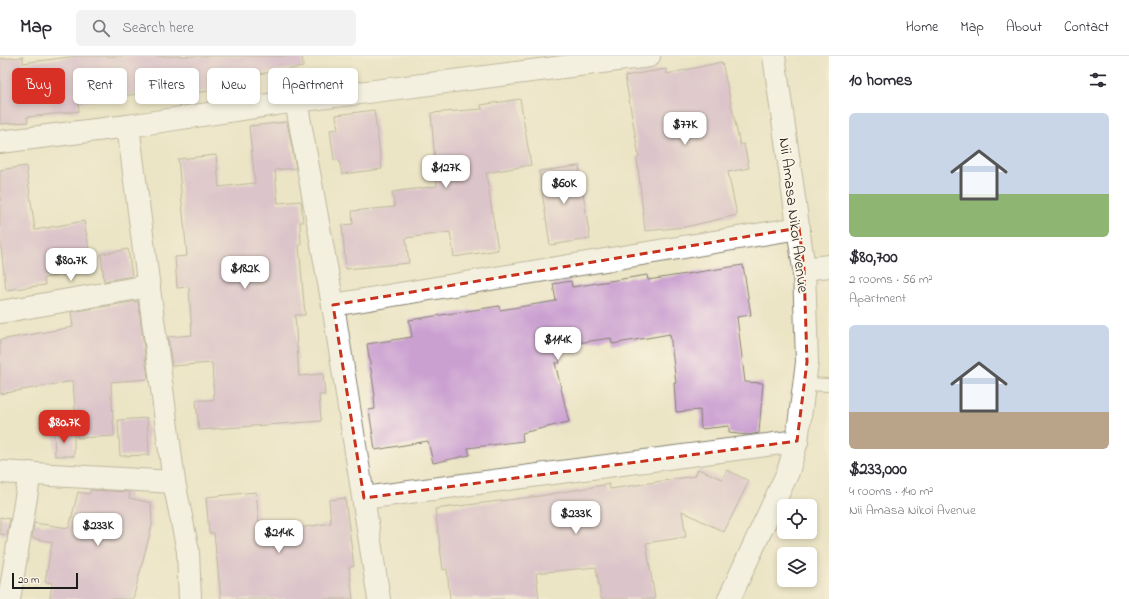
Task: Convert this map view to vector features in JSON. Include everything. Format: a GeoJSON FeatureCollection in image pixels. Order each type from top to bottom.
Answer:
{"type":"FeatureCollection","features":[{"type":"Feature","properties":{"kind":"street"},"geometry":{"type":"LineString","coordinates":[[358,93],[649,56]]}},
{"type":"Feature","properties":{"kind":"street","name":"Nii Amasa Nikoi Avenue"},"geometry":{"type":"LineString","coordinates":[[729,599],[788,472],[797,441],[807,362],[804,269],[774,56]]}},
{"type":"Feature","properties":{"kind":"street"},"geometry":{"type":"LineString","coordinates":[[0,142],[128,126],[276,104]]}},
{"type":"Feature","properties":{"kind":"street"},"geometry":{"type":"LineString","coordinates":[[297,104],[333,305],[379,599]]}},
{"type":"Feature","properties":{"kind":"street"},"geometry":{"type":"LineString","coordinates":[[128,126],[174,482],[188,551],[190,599]]}},
{"type":"Feature","properties":{"kind":"street"},"geometry":{"type":"LineString","coordinates":[[333,305],[799,228]]}},
{"type":"Feature","properties":{"kind":"street"},"geometry":{"type":"LineString","coordinates":[[804,269],[829,266]]}},
{"type":"Feature","properties":{"kind":"street"},"geometry":{"type":"LineString","coordinates":[[0,312],[149,286]]}},
{"type":"Feature","properties":{"kind":"street"},"geometry":{"type":"LineString","coordinates":[[364,498],[797,441]]}},
{"type":"Feature","properties":{"kind":"street"},"geometry":{"type":"LineString","coordinates":[[0,472],[174,482]]}},
{"type":"Feature","properties":{"kind":"street"},"geometry":{"type":"LineString","coordinates":[[9,599],[30,473]]}},
{"type":"Feature","properties":{"kind":"lane"},"geometry":{"type":"LineString","coordinates":[[805,384],[829,385]]}},
{"type":"Feature","properties":{"kind":"highlighted area"},"geometry":{"type":"Polygon","coordinates":[[[799,228],[804,269],[807,362],[797,441],[364,498],[333,305],[799,228]]]}},
{"type":"Feature","properties":{"kind":"building"},"geometry":{"type":"Polygon","coordinates":[[[77,56],[302,56],[303,67],[268,68],[268,72],[260,74],[260,68],[207,68],[207,91],[199,92],[199,68],[135,68],[135,94],[127,95],[127,68],[73,68],[73,104],[78,104],[79,111],[27,117],[28,122],[0,124],[0,59],[23,57],[23,63],[77,56]]]}},
{"type":"Feature","properties":{"kind":"building"},"geometry":{"type":"Polygon","coordinates":[[[722,62],[740,145],[744,144],[749,168],[728,172],[737,215],[685,227],[645,231],[637,158],[639,157],[625,76],[666,69],[667,74],[722,62]]]}},
{"type":"Feature","properties":{"kind":"building"},"geometry":{"type":"Polygon","coordinates":[[[520,99],[531,165],[486,173],[498,250],[454,257],[450,232],[406,238],[409,263],[346,269],[342,225],[353,224],[352,211],[395,207],[392,192],[437,186],[431,113],[482,109],[481,105],[520,99]]]}},
{"type":"Feature","properties":{"kind":"building"},"geometry":{"type":"Polygon","coordinates":[[[374,110],[382,169],[342,174],[339,159],[334,160],[330,130],[338,129],[336,115],[374,110]]]}},
{"type":"Feature","properties":{"kind":"building"},"geometry":{"type":"Polygon","coordinates":[[[287,122],[296,168],[275,170],[278,203],[301,201],[303,222],[300,222],[301,245],[299,245],[305,315],[295,315],[299,376],[323,374],[325,395],[319,395],[321,421],[199,430],[196,400],[214,400],[212,363],[172,366],[168,337],[192,335],[189,287],[177,288],[175,257],[187,256],[178,159],[216,155],[219,187],[255,183],[249,126],[287,122]]]}},
{"type":"Feature","properties":{"kind":"building"},"geometry":{"type":"Polygon","coordinates":[[[26,166],[35,230],[84,221],[93,270],[44,278],[45,285],[6,290],[0,239],[0,170],[26,166]]]}},
{"type":"Feature","properties":{"kind":"building"},"geometry":{"type":"Polygon","coordinates":[[[579,166],[590,239],[550,245],[539,171],[579,166]]]}},
{"type":"Feature","properties":{"kind":"building"},"geometry":{"type":"Polygon","coordinates":[[[128,249],[132,276],[104,281],[101,254],[128,249]]]}},
{"type":"Feature","properties":{"kind":"building"},"geometry":{"type":"Polygon","coordinates":[[[743,265],[751,315],[737,317],[745,382],[763,383],[759,433],[748,435],[729,433],[729,426],[701,429],[700,410],[676,412],[674,383],[676,383],[670,334],[612,344],[611,338],[557,346],[560,363],[555,363],[569,422],[522,433],[523,441],[468,448],[470,455],[433,463],[428,441],[375,450],[369,410],[375,409],[375,396],[367,344],[412,337],[409,320],[499,306],[500,310],[556,301],[553,284],[571,281],[572,287],[647,275],[648,280],[743,265]]]}},
{"type":"Feature","properties":{"kind":"building"},"geometry":{"type":"Polygon","coordinates":[[[138,301],[148,379],[111,382],[114,436],[77,438],[73,381],[0,394],[0,340],[73,327],[71,312],[138,301]]]}},
{"type":"Feature","properties":{"kind":"building"},"geometry":{"type":"Polygon","coordinates":[[[147,418],[149,455],[120,456],[118,420],[147,418]]]}},
{"type":"Feature","properties":{"kind":"building"},"geometry":{"type":"Polygon","coordinates":[[[54,433],[74,433],[74,456],[55,456],[54,433]]]}},
{"type":"Feature","properties":{"kind":"building"},"geometry":{"type":"Polygon","coordinates":[[[698,469],[722,479],[727,470],[749,481],[724,532],[682,511],[686,537],[646,543],[655,599],[601,599],[596,567],[536,573],[539,599],[450,599],[447,569],[443,570],[435,509],[540,496],[609,484],[610,489],[695,476],[698,469]]]}},
{"type":"Feature","properties":{"kind":"building"},"geometry":{"type":"Polygon","coordinates":[[[90,490],[130,492],[129,498],[151,503],[152,525],[133,599],[50,598],[52,583],[45,582],[52,542],[32,538],[34,523],[69,528],[78,492],[89,494],[90,490]]]}},
{"type":"Feature","properties":{"kind":"building"},"geometry":{"type":"Polygon","coordinates":[[[256,492],[260,534],[331,523],[329,500],[345,498],[354,566],[349,567],[353,599],[221,599],[214,533],[209,533],[206,497],[256,492]]]}},
{"type":"Feature","properties":{"kind":"building"},"geometry":{"type":"Polygon","coordinates":[[[0,517],[10,519],[7,535],[0,534],[0,517]]]}}]}
